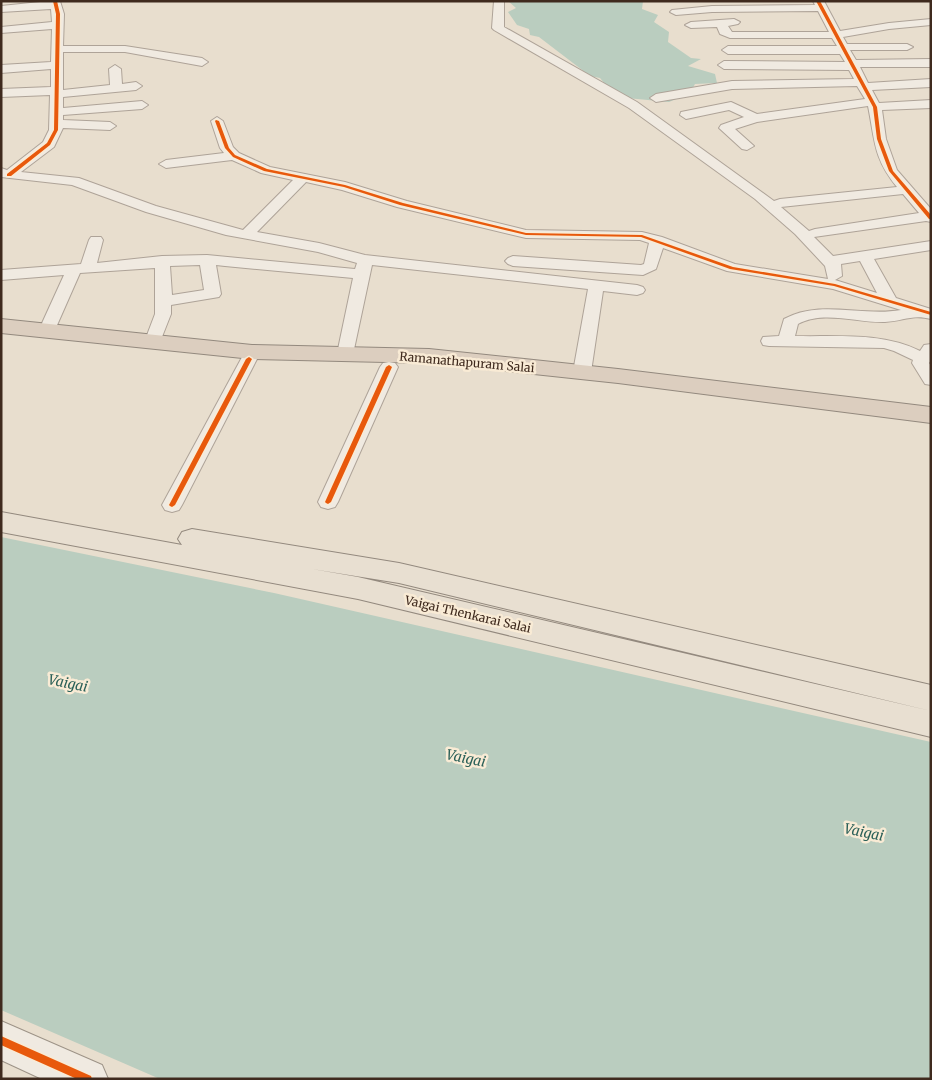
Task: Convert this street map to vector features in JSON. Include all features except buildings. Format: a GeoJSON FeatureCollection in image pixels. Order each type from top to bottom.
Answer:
{"type":"FeatureCollection","features":[{"type":"Feature","properties":{"kind":"highway","name":"Ramanathapuram Salai"},"geometry":{"type":"LineString","coordinates":[[1,326],[252,352],[428,356],[582,372],[931,415]]}},
{"type":"Feature","properties":{"kind":"highway","name":"Ramanathapuram Salai"},"geometry":{"type":"LineString","coordinates":[[1,337],[168,356],[323,361],[566,382],[761,408],[931,426]]}},
{"type":"Feature","properties":{"kind":"main road","name":"Vaigai Thenkarai Salai"},"geometry":{"type":"LineString","coordinates":[[1,502],[97,523],[398,573],[931,698]]}},
{"type":"Feature","properties":{"kind":"main road","name":"Vaigai Thenkarai Salai"},"geometry":{"type":"LineString","coordinates":[[1,522],[358,588],[788,688],[931,724]]}},
{"type":"Feature","properties":{"kind":"street"},"geometry":{"type":"LineString","coordinates":[[499,1],[498,28],[641,110],[760,196],[800,231],[833,265]]}},
{"type":"Feature","properties":{"kind":"street"},"geometry":{"type":"LineString","coordinates":[[1,9],[55,3],[58,14],[56,130],[49,144],[5,174]]}},
{"type":"Feature","properties":{"kind":"street"},"geometry":{"type":"LineString","coordinates":[[676,12],[820,5],[824,22],[836,35],[874,104],[879,139],[890,171],[930,217]]}},
{"type":"Feature","properties":{"kind":"street"},"geometry":{"type":"LineString","coordinates":[[691,25],[748,22]]}},
{"type":"Feature","properties":{"kind":"street"},"geometry":{"type":"LineString","coordinates":[[720,23],[724,32],[730,35],[836,35],[889,26],[931,22]]}},
{"type":"Feature","properties":{"kind":"street"},"geometry":{"type":"LineString","coordinates":[[1,30],[57,24]]}},
{"type":"Feature","properties":{"kind":"street"},"geometry":{"type":"LineString","coordinates":[[728,50],[907,47]]}},
{"type":"Feature","properties":{"kind":"street"},"geometry":{"type":"LineString","coordinates":[[58,49],[125,49],[202,62]]}},
{"type":"Feature","properties":{"kind":"street"},"geometry":{"type":"LineString","coordinates":[[724,65],[852,65],[931,62]]}},
{"type":"Feature","properties":{"kind":"street"},"geometry":{"type":"LineString","coordinates":[[1,69],[57,65]]}},
{"type":"Feature","properties":{"kind":"street"},"geometry":{"type":"LineString","coordinates":[[115,69],[116,88]]}},
{"type":"Feature","properties":{"kind":"street"},"geometry":{"type":"LineString","coordinates":[[656,98],[732,85],[771,82],[931,83]]}},
{"type":"Feature","properties":{"kind":"street"},"geometry":{"type":"LineString","coordinates":[[771,82],[784,105]]}},
{"type":"Feature","properties":{"kind":"street"},"geometry":{"type":"LineString","coordinates":[[814,82],[829,107]]}},
{"type":"Feature","properties":{"kind":"street"},"geometry":{"type":"LineString","coordinates":[[1,93],[56,92],[136,86]]}},
{"type":"Feature","properties":{"kind":"street"},"geometry":{"type":"LineString","coordinates":[[669,95],[689,114],[730,106],[755,118]]}},
{"type":"Feature","properties":{"kind":"street"},"geometry":{"type":"LineString","coordinates":[[746,146],[726,128],[784,105],[829,107],[874,104],[931,104]]}},
{"type":"Feature","properties":{"kind":"street"},"geometry":{"type":"LineString","coordinates":[[57,118],[142,106]]}},
{"type":"Feature","properties":{"kind":"street"},"geometry":{"type":"LineString","coordinates":[[57,118],[110,126]]}},
{"type":"Feature","properties":{"kind":"street"},"geometry":{"type":"LineString","coordinates":[[218,121],[227,148],[234,156],[266,170],[345,186],[402,204],[526,234],[642,236],[732,268],[835,285],[924,312]]}},
{"type":"Feature","properties":{"kind":"street"},"geometry":{"type":"LineString","coordinates":[[166,164],[234,156]]}},
{"type":"Feature","properties":{"kind":"street"},"geometry":{"type":"LineString","coordinates":[[5,174],[74,181],[152,208],[246,235],[319,248],[364,267]]}},
{"type":"Feature","properties":{"kind":"street"},"geometry":{"type":"LineString","coordinates":[[246,235],[303,177]]}},
{"type":"Feature","properties":{"kind":"street"},"geometry":{"type":"LineString","coordinates":[[780,203],[906,190]]}},
{"type":"Feature","properties":{"kind":"street"},"geometry":{"type":"LineString","coordinates":[[815,233],[930,217]]}},
{"type":"Feature","properties":{"kind":"street"},"geometry":{"type":"LineString","coordinates":[[46,332],[96,240]]}},
{"type":"Feature","properties":{"kind":"street"},"geometry":{"type":"LineString","coordinates":[[513,261],[643,270],[651,266],[657,240]]}},
{"type":"Feature","properties":{"kind":"street"},"geometry":{"type":"LineString","coordinates":[[835,285],[833,265],[836,260],[931,244]]}},
{"type":"Feature","properties":{"kind":"street"},"geometry":{"type":"LineString","coordinates":[[864,255],[874,270],[890,303]]}},
{"type":"Feature","properties":{"kind":"street"},"geometry":{"type":"LineString","coordinates":[[164,301],[212,294],[207,260]]}},
{"type":"Feature","properties":{"kind":"street"},"geometry":{"type":"LineString","coordinates":[[1,275],[162,261],[207,260],[364,267],[637,290]]}},
{"type":"Feature","properties":{"kind":"street"},"geometry":{"type":"LineString","coordinates":[[152,342],[163,314],[162,261]]}},
{"type":"Feature","properties":{"kind":"street"},"geometry":{"type":"LineString","coordinates":[[345,354],[364,267]]}},
{"type":"Feature","properties":{"kind":"street"},"geometry":{"type":"LineString","coordinates":[[582,372],[596,286]]}},
{"type":"Feature","properties":{"kind":"street"},"geometry":{"type":"LineString","coordinates":[[786,341],[790,322],[799,317],[815,314],[884,317],[924,312]]}},
{"type":"Feature","properties":{"kind":"street"},"geometry":{"type":"LineString","coordinates":[[770,341],[884,343],[926,353],[920,363],[921,368],[931,380]]}},
{"type":"Feature","properties":{"kind":"street"},"geometry":{"type":"LineString","coordinates":[[172,505],[249,359]]}},
{"type":"Feature","properties":{"kind":"street"},"geometry":{"type":"LineString","coordinates":[[328,502],[389,367]]}},
{"type":"Feature","properties":{"kind":"street"},"geometry":{"type":"LineString","coordinates":[[1,1040],[88,1079]]}},
{"type":"Feature","properties":{"kind":"water"},"geometry":{"type":"Polygon","coordinates":[[[508,1],[643,1],[642,9],[658,15],[654,22],[669,32],[668,42],[691,58],[701,59],[688,66],[715,74],[717,83],[695,84],[690,93],[669,102],[616,97],[600,78],[590,76],[539,37],[530,35],[529,29],[517,25],[508,12],[516,8],[508,1]]]}},
{"type":"Feature","properties":{"kind":"water","name":"Vaigai"},"geometry":{"type":"Polygon","coordinates":[[[1,537],[274,593],[931,742],[931,1079],[160,1079],[1,1010],[1,537]]]}},
{"type":"Feature","properties":{"kind":"cycle path"},"geometry":{"type":"LineString","coordinates":[[9,175],[49,144],[56,130],[58,14],[55,1]]}},
{"type":"Feature","properties":{"kind":"cycle path"},"geometry":{"type":"LineString","coordinates":[[818,1],[875,107],[879,139],[891,171],[931,218]]}},
{"type":"Feature","properties":{"kind":"cycle path"},"geometry":{"type":"LineString","coordinates":[[217,121],[227,148],[234,156],[266,170],[345,186],[402,204],[526,234],[642,236],[732,268],[835,285],[931,314]]}},
{"type":"Feature","properties":{"kind":"cycle path"},"geometry":{"type":"LineString","coordinates":[[172,505],[249,359]]}},
{"type":"Feature","properties":{"kind":"cycle path"},"geometry":{"type":"LineString","coordinates":[[328,502],[389,367]]}},
{"type":"Feature","properties":{"kind":"cycle path"},"geometry":{"type":"LineString","coordinates":[[1,1040],[88,1079]]}}]}
